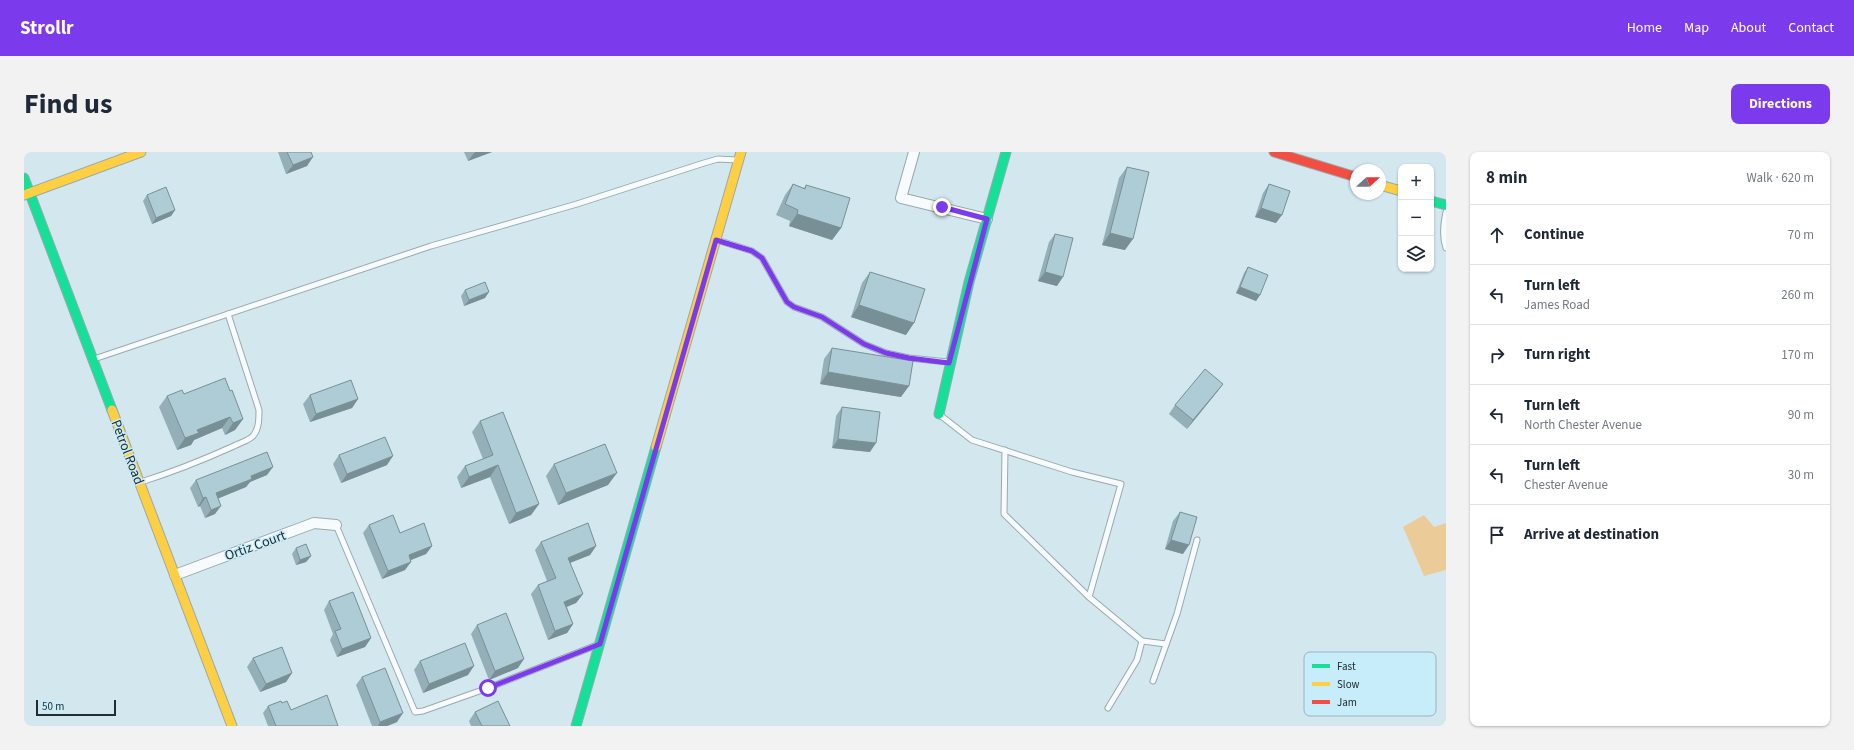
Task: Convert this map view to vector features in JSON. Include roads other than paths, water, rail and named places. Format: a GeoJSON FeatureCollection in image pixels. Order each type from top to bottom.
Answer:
{"type":"FeatureCollection","features":[{"type":"Feature","properties":{"kind":"street"},"geometry":{"type":"LineString","coordinates":[[27,194],[141,152]]}},
{"type":"Feature","properties":{"kind":"street"},"geometry":{"type":"LineString","coordinates":[[914,152],[901,198],[987,219]]}},
{"type":"Feature","properties":{"kind":"street"},"geometry":{"type":"LineString","coordinates":[[939,414],[949,363],[1006,152]]}},
{"type":"Feature","properties":{"kind":"street"},"geometry":{"type":"LineString","coordinates":[[1274,152],[1350,175]]}},
{"type":"Feature","properties":{"kind":"street"},"geometry":{"type":"LineString","coordinates":[[576,726],[740,156]]}},
{"type":"Feature","properties":{"kind":"street","name":"Petrol Road"},"geometry":{"type":"LineString","coordinates":[[24,178],[27,194],[93,359],[232,726]]}},
{"type":"Feature","properties":{"kind":"street"},"geometry":{"type":"LineString","coordinates":[[1386,187],[1398,190]]}},
{"type":"Feature","properties":{"kind":"street"},"geometry":{"type":"LineString","coordinates":[[1434,202],[1446,205]]}},
{"type":"Feature","properties":{"kind":"street","name":"Ortiz Court"},"geometry":{"type":"LineString","coordinates":[[175,575],[314,523],[336,526]]}},
{"type":"Feature","properties":{"kind":"lane"},"geometry":{"type":"LineString","coordinates":[[93,359],[431,246],[578,204],[704,162],[740,156]]}},
{"type":"Feature","properties":{"kind":"lane"},"geometry":{"type":"LineString","coordinates":[[1446,212],[1443,225],[1443,240],[1446,248]]}},
{"type":"Feature","properties":{"kind":"lane"},"geometry":{"type":"LineString","coordinates":[[716,240],[752,251],[762,258],[787,302],[794,307],[822,317],[864,344],[886,353],[909,358],[949,363]]}},
{"type":"Feature","properties":{"kind":"lane"},"geometry":{"type":"LineString","coordinates":[[140,483],[180,470],[252,438],[256,431],[259,421],[259,410],[228,314]]}},
{"type":"Feature","properties":{"kind":"lane"},"geometry":{"type":"LineString","coordinates":[[939,414],[972,440],[1072,472],[1121,484],[1089,597]]}},
{"type":"Feature","properties":{"kind":"lane"},"geometry":{"type":"LineString","coordinates":[[1005,450],[1004,514],[1089,597],[1142,641],[1166,644]]}},
{"type":"Feature","properties":{"kind":"lane"},"geometry":{"type":"LineString","coordinates":[[336,526],[415,712],[423,711],[488,688],[600,644]]}},
{"type":"Feature","properties":{"kind":"lane"},"geometry":{"type":"LineString","coordinates":[[1153,681],[1177,614],[1197,540]]}},
{"type":"Feature","properties":{"kind":"lane"},"geometry":{"type":"LineString","coordinates":[[1108,708],[1137,660],[1142,641]]}}]}
